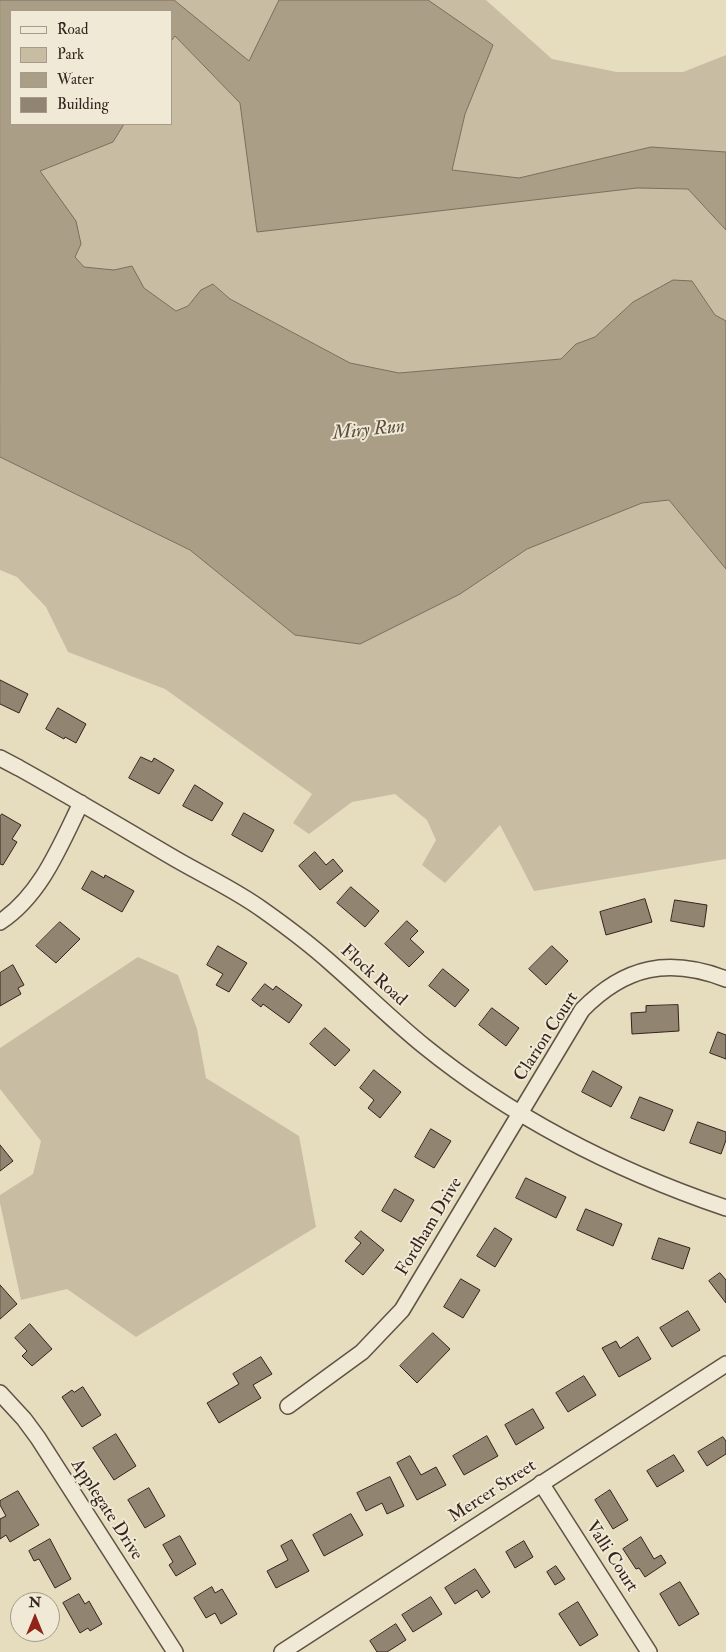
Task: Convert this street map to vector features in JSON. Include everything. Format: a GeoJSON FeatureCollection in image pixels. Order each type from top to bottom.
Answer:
{"type":"FeatureCollection","features":[{"type":"Feature","properties":{"kind":"street","name":"Flock Road"},"geometry":{"type":"LineString","coordinates":[[0,758],[223,884],[261,908],[330,962],[424,1046],[458,1072],[520,1114],[646,1179],[726,1208]]}},
{"type":"Feature","properties":{"kind":"street"},"geometry":{"type":"LineString","coordinates":[[0,922],[24,902],[40,881],[82,803]]}},
{"type":"Feature","properties":{"kind":"street","name":"Clarion Court"},"geometry":{"type":"LineString","coordinates":[[520,1114],[582,1010],[596,995],[613,984],[638,973],[670,967],[690,968],[726,979]]}},
{"type":"Feature","properties":{"kind":"street","name":"Fordham Drive"},"geometry":{"type":"LineString","coordinates":[[288,1406],[362,1352],[402,1310],[520,1114]]}},
{"type":"Feature","properties":{"kind":"street","name":"Mercer Street"},"geometry":{"type":"LineString","coordinates":[[282,1652],[726,1364]]}},
{"type":"Feature","properties":{"kind":"street","name":"Applegate Drive"},"geometry":{"type":"LineString","coordinates":[[0,1393],[24,1419],[38,1438],[175,1652]]}},
{"type":"Feature","properties":{"kind":"street","name":"Valli Court"},"geometry":{"type":"LineString","coordinates":[[541,1483],[649,1652]]}},
{"type":"Feature","properties":{"kind":"green space"},"geometry":{"type":"Polygon","coordinates":[[[174,0],[279,0],[249,62],[174,0]]]}},
{"type":"Feature","properties":{"kind":"green space"},"geometry":{"type":"Polygon","coordinates":[[[428,0],[486,0],[552,59],[617,72],[683,72],[726,55],[726,152],[651,147],[519,178],[452,170],[465,114],[493,45],[428,0]]]}},
{"type":"Feature","properties":{"kind":"green space"},"geometry":{"type":"Polygon","coordinates":[[[174,35],[240,103],[257,232],[637,188],[688,189],[726,230],[726,321],[715,315],[692,281],[633,302],[595,337],[576,344],[561,359],[399,373],[350,363],[230,299],[214,284],[201,291],[188,306],[176,311],[144,288],[132,266],[114,270],[84,267],[75,257],[40,171],[113,142],[123,125],[172,125],[172,39],[174,35]]]}},
{"type":"Feature","properties":{"kind":"green space"},"geometry":{"type":"Polygon","coordinates":[[[0,457],[190,550],[295,635],[360,644],[460,594],[527,549],[642,503],[669,500],[726,569],[726,859],[534,891],[500,825],[445,883],[422,865],[436,840],[427,820],[395,794],[352,802],[309,834],[293,823],[312,794],[165,689],[68,652],[46,607],[17,577],[0,570],[0,457]]]}},
{"type":"Feature","properties":{"kind":"green space"},"geometry":{"type":"Polygon","coordinates":[[[138,957],[178,975],[197,1029],[206,1078],[299,1136],[316,1227],[136,1337],[67,1289],[21,1300],[0,1203],[0,1195],[33,1174],[41,1141],[0,1089],[0,1048],[138,957]]]}},
{"type":"Feature","properties":{"kind":"water","name":"Miry Run"},"geometry":{"type":"Polygon","coordinates":[[[0,0],[174,0],[249,61],[279,0],[428,0],[493,45],[465,114],[452,170],[519,178],[651,147],[726,152],[726,230],[688,189],[637,188],[257,232],[240,103],[175,36],[172,40],[172,10],[10,10],[10,125],[123,125],[113,142],[40,171],[76,221],[81,244],[75,257],[84,267],[114,270],[132,266],[144,288],[176,311],[188,306],[201,290],[213,284],[230,299],[350,363],[399,373],[561,359],[576,344],[595,337],[633,302],[673,280],[692,281],[715,315],[726,321],[726,569],[669,500],[642,503],[527,549],[460,594],[360,644],[295,635],[190,550],[0,457],[0,0]]]}},
{"type":"Feature","properties":{"kind":"building"},"geometry":{"type":"Polygon","coordinates":[[[0,680],[28,694],[19,713],[0,704],[0,680]]]}},
{"type":"Feature","properties":{"kind":"building"},"geometry":{"type":"Polygon","coordinates":[[[58,708],[86,724],[76,743],[46,729],[58,708]]]}},
{"type":"Feature","properties":{"kind":"building"},"geometry":{"type":"Polygon","coordinates":[[[141,757],[152,762],[154,758],[174,770],[159,794],[129,778],[141,757]]]}},
{"type":"Feature","properties":{"kind":"building"},"geometry":{"type":"Polygon","coordinates":[[[195,785],[223,803],[212,821],[183,806],[195,785]]]}},
{"type":"Feature","properties":{"kind":"building"},"geometry":{"type":"Polygon","coordinates":[[[244,813],[274,830],[262,852],[232,835],[244,813]]]}},
{"type":"Feature","properties":{"kind":"building"},"geometry":{"type":"Polygon","coordinates":[[[2,814],[21,825],[12,839],[17,842],[3,865],[0,864],[0,817],[2,814]]]}},
{"type":"Feature","properties":{"kind":"building"},"geometry":{"type":"Polygon","coordinates":[[[315,852],[326,865],[333,859],[343,871],[320,890],[299,866],[315,852]]]}},
{"type":"Feature","properties":{"kind":"building"},"geometry":{"type":"Polygon","coordinates":[[[92,871],[104,878],[105,875],[134,891],[122,912],[82,889],[92,871]]]}},
{"type":"Feature","properties":{"kind":"building"},"geometry":{"type":"Polygon","coordinates":[[[351,887],[379,911],[365,927],[337,903],[351,887]]]}},
{"type":"Feature","properties":{"kind":"building"},"geometry":{"type":"Polygon","coordinates":[[[645,899],[652,922],[606,935],[600,912],[645,899]]]}},
{"type":"Feature","properties":{"kind":"building"},"geometry":{"type":"Polygon","coordinates":[[[675,900],[707,905],[704,927],[671,921],[675,900]]]}},
{"type":"Feature","properties":{"kind":"building"},"geometry":{"type":"Polygon","coordinates":[[[407,921],[418,931],[410,939],[424,952],[409,967],[385,944],[407,921]]]}},
{"type":"Feature","properties":{"kind":"building"},"geometry":{"type":"Polygon","coordinates":[[[60,922],[80,939],[56,963],[36,946],[60,922]]]}},
{"type":"Feature","properties":{"kind":"building"},"geometry":{"type":"Polygon","coordinates":[[[218,946],[247,963],[229,992],[216,985],[223,974],[207,965],[218,946]]]}},
{"type":"Feature","properties":{"kind":"building"},"geometry":{"type":"Polygon","coordinates":[[[552,946],[568,961],[546,985],[529,969],[552,946]]]}},
{"type":"Feature","properties":{"kind":"building"},"geometry":{"type":"Polygon","coordinates":[[[13,965],[24,985],[18,988],[21,994],[0,1006],[0,973],[13,965]]]}},
{"type":"Feature","properties":{"kind":"building"},"geometry":{"type":"Polygon","coordinates":[[[443,969],[469,990],[455,1007],[429,986],[443,969]]]}},
{"type":"Feature","properties":{"kind":"building"},"geometry":{"type":"Polygon","coordinates":[[[265,984],[273,990],[276,986],[302,1005],[289,1023],[263,1004],[261,1007],[252,1000],[265,984]]]}},
{"type":"Feature","properties":{"kind":"building"},"geometry":{"type":"Polygon","coordinates":[[[678,1005],[679,1031],[632,1034],[631,1013],[646,1012],[646,1006],[678,1005]]]}},
{"type":"Feature","properties":{"kind":"building"},"geometry":{"type":"Polygon","coordinates":[[[492,1008],[519,1028],[506,1046],[479,1025],[492,1008]]]}},
{"type":"Feature","properties":{"kind":"building"},"geometry":{"type":"Polygon","coordinates":[[[325,1028],[350,1050],[335,1066],[310,1044],[325,1028]]]}},
{"type":"Feature","properties":{"kind":"building"},"geometry":{"type":"Polygon","coordinates":[[[718,1032],[726,1035],[726,1059],[710,1053],[718,1032]]]}},
{"type":"Feature","properties":{"kind":"building"},"geometry":{"type":"Polygon","coordinates":[[[374,1070],[401,1092],[380,1118],[368,1108],[374,1100],[360,1088],[374,1070]]]}},
{"type":"Feature","properties":{"kind":"building"},"geometry":{"type":"Polygon","coordinates":[[[593,1071],[622,1087],[611,1107],[582,1092],[593,1071]]]}},
{"type":"Feature","properties":{"kind":"building"},"geometry":{"type":"Polygon","coordinates":[[[640,1097],[673,1110],[664,1131],[631,1118],[640,1097]]]}},
{"type":"Feature","properties":{"kind":"building"},"geometry":{"type":"Polygon","coordinates":[[[698,1122],[726,1132],[726,1140],[721,1154],[690,1143],[698,1122]]]}},
{"type":"Feature","properties":{"kind":"building"},"geometry":{"type":"Polygon","coordinates":[[[431,1129],[451,1141],[434,1168],[415,1157],[431,1129]]]}},
{"type":"Feature","properties":{"kind":"building"},"geometry":{"type":"Polygon","coordinates":[[[0,1145],[13,1161],[0,1171],[0,1145]]]}},
{"type":"Feature","properties":{"kind":"building"},"geometry":{"type":"Polygon","coordinates":[[[526,1178],[566,1197],[556,1218],[516,1198],[526,1178]]]}},
{"type":"Feature","properties":{"kind":"building"},"geometry":{"type":"Polygon","coordinates":[[[395,1189],[414,1200],[401,1222],[382,1211],[395,1189]]]}},
{"type":"Feature","properties":{"kind":"building"},"geometry":{"type":"Polygon","coordinates":[[[586,1209],[622,1224],[613,1246],[577,1230],[586,1209]]]}},
{"type":"Feature","properties":{"kind":"building"},"geometry":{"type":"Polygon","coordinates":[[[495,1228],[512,1239],[495,1267],[477,1256],[495,1228]]]}},
{"type":"Feature","properties":{"kind":"building"},"geometry":{"type":"Polygon","coordinates":[[[361,1231],[384,1250],[363,1275],[345,1261],[361,1243],[355,1238],[361,1231]]]}},
{"type":"Feature","properties":{"kind":"building"},"geometry":{"type":"Polygon","coordinates":[[[659,1238],[690,1248],[683,1269],[652,1259],[659,1238]]]}},
{"type":"Feature","properties":{"kind":"building"},"geometry":{"type":"Polygon","coordinates":[[[720,1273],[726,1280],[726,1303],[709,1281],[720,1273]]]}},
{"type":"Feature","properties":{"kind":"building"},"geometry":{"type":"Polygon","coordinates":[[[461,1279],[480,1290],[463,1318],[444,1307],[461,1279]]]}},
{"type":"Feature","properties":{"kind":"building"},"geometry":{"type":"Polygon","coordinates":[[[0,1285],[17,1304],[0,1319],[0,1285]]]}},
{"type":"Feature","properties":{"kind":"building"},"geometry":{"type":"Polygon","coordinates":[[[688,1311],[700,1330],[672,1347],[660,1328],[688,1311]]]}},
{"type":"Feature","properties":{"kind":"building"},"geometry":{"type":"Polygon","coordinates":[[[30,1324],[52,1349],[32,1366],[22,1356],[27,1351],[15,1338],[30,1324]]]}},
{"type":"Feature","properties":{"kind":"building"},"geometry":{"type":"Polygon","coordinates":[[[433,1333],[450,1349],[417,1383],[400,1366],[433,1333]]]}},
{"type":"Feature","properties":{"kind":"building"},"geometry":{"type":"Polygon","coordinates":[[[638,1337],[651,1359],[619,1377],[602,1348],[616,1341],[620,1348],[638,1337]]]}},
{"type":"Feature","properties":{"kind":"building"},"geometry":{"type":"Polygon","coordinates":[[[261,1357],[272,1374],[253,1385],[261,1398],[219,1423],[207,1403],[239,1384],[233,1374],[261,1357]]]}},
{"type":"Feature","properties":{"kind":"building"},"geometry":{"type":"Polygon","coordinates":[[[584,1376],[596,1395],[568,1412],[556,1393],[584,1376]]]}},
{"type":"Feature","properties":{"kind":"building"},"geometry":{"type":"Polygon","coordinates":[[[83,1387],[101,1415],[82,1427],[62,1397],[72,1390],[74,1392],[83,1387]]]}},
{"type":"Feature","properties":{"kind":"building"},"geometry":{"type":"Polygon","coordinates":[[[533,1409],[544,1428],[516,1445],[505,1425],[533,1409]]]}},
{"type":"Feature","properties":{"kind":"building"},"geometry":{"type":"Polygon","coordinates":[[[116,1434],[136,1466],[114,1480],[93,1448],[116,1434]]]}},
{"type":"Feature","properties":{"kind":"building"},"geometry":{"type":"Polygon","coordinates":[[[487,1436],[498,1456],[464,1475],[453,1456],[487,1436]]]}},
{"type":"Feature","properties":{"kind":"building"},"geometry":{"type":"Polygon","coordinates":[[[723,1437],[726,1441],[726,1454],[707,1466],[698,1452],[723,1437]]]}},
{"type":"Feature","properties":{"kind":"building"},"geometry":{"type":"Polygon","coordinates":[[[674,1455],[684,1471],[657,1487],[647,1471],[674,1455]]]}},
{"type":"Feature","properties":{"kind":"building"},"geometry":{"type":"Polygon","coordinates":[[[410,1456],[421,1475],[436,1467],[446,1485],[417,1500],[397,1463],[410,1456]]]}},
{"type":"Feature","properties":{"kind":"building"},"geometry":{"type":"Polygon","coordinates":[[[390,1477],[404,1506],[387,1514],[382,1503],[366,1511],[357,1493],[390,1477]]]}},
{"type":"Feature","properties":{"kind":"building"},"geometry":{"type":"Polygon","coordinates":[[[149,1488],[165,1516],[145,1528],[128,1500],[149,1488]]]}},
{"type":"Feature","properties":{"kind":"building"},"geometry":{"type":"Polygon","coordinates":[[[610,1490],[628,1520],[613,1529],[595,1500],[610,1490]]]}},
{"type":"Feature","properties":{"kind":"building"},"geometry":{"type":"Polygon","coordinates":[[[18,1491],[39,1525],[10,1542],[6,1535],[0,1539],[0,1519],[6,1516],[0,1501],[18,1491]]]}},
{"type":"Feature","properties":{"kind":"building"},"geometry":{"type":"Polygon","coordinates":[[[351,1514],[363,1535],[324,1556],[313,1535],[351,1514]]]}},
{"type":"Feature","properties":{"kind":"building"},"geometry":{"type":"Polygon","coordinates":[[[180,1536],[196,1564],[176,1576],[169,1565],[173,1562],[163,1545],[180,1536]]]}},
{"type":"Feature","properties":{"kind":"building"},"geometry":{"type":"Polygon","coordinates":[[[641,1537],[654,1559],[661,1555],[666,1563],[645,1577],[639,1568],[636,1569],[623,1549],[641,1537]]]}},
{"type":"Feature","properties":{"kind":"building"},"geometry":{"type":"Polygon","coordinates":[[[50,1539],[71,1579],[55,1588],[39,1559],[34,1561],[29,1551],[50,1539]]]}},
{"type":"Feature","properties":{"kind":"building"},"geometry":{"type":"Polygon","coordinates":[[[292,1540],[309,1571],[276,1588],[267,1571],[288,1560],[281,1546],[292,1540]]]}},
{"type":"Feature","properties":{"kind":"building"},"geometry":{"type":"Polygon","coordinates":[[[524,1541],[533,1557],[515,1568],[506,1552],[524,1541]]]}},
{"type":"Feature","properties":{"kind":"building"},"geometry":{"type":"Polygon","coordinates":[[[556,1566],[565,1579],[555,1585],[547,1572],[556,1566]]]}},
{"type":"Feature","properties":{"kind":"building"},"geometry":{"type":"Polygon","coordinates":[[[475,1569],[490,1592],[482,1598],[477,1590],[455,1604],[445,1588],[475,1569]]]}},
{"type":"Feature","properties":{"kind":"building"},"geometry":{"type":"Polygon","coordinates":[[[680,1582],[699,1614],[679,1626],[660,1594],[680,1582]]]}},
{"type":"Feature","properties":{"kind":"building"},"geometry":{"type":"Polygon","coordinates":[[[212,1587],[215,1593],[222,1589],[237,1614],[221,1624],[215,1613],[206,1618],[194,1598],[212,1587]]]}},
{"type":"Feature","properties":{"kind":"building"},"geometry":{"type":"Polygon","coordinates":[[[79,1594],[85,1604],[89,1601],[102,1624],[90,1631],[88,1628],[80,1633],[63,1603],[79,1594]]]}},
{"type":"Feature","properties":{"kind":"building"},"geometry":{"type":"Polygon","coordinates":[[[431,1597],[442,1614],[413,1632],[402,1615],[431,1597]]]}},
{"type":"Feature","properties":{"kind":"building"},"geometry":{"type":"Polygon","coordinates":[[[578,1602],[598,1635],[580,1646],[559,1614],[578,1602]]]}},
{"type":"Feature","properties":{"kind":"building"},"geometry":{"type":"Polygon","coordinates":[[[396,1624],[406,1640],[387,1652],[377,1652],[370,1641],[396,1624]]]}}]}
